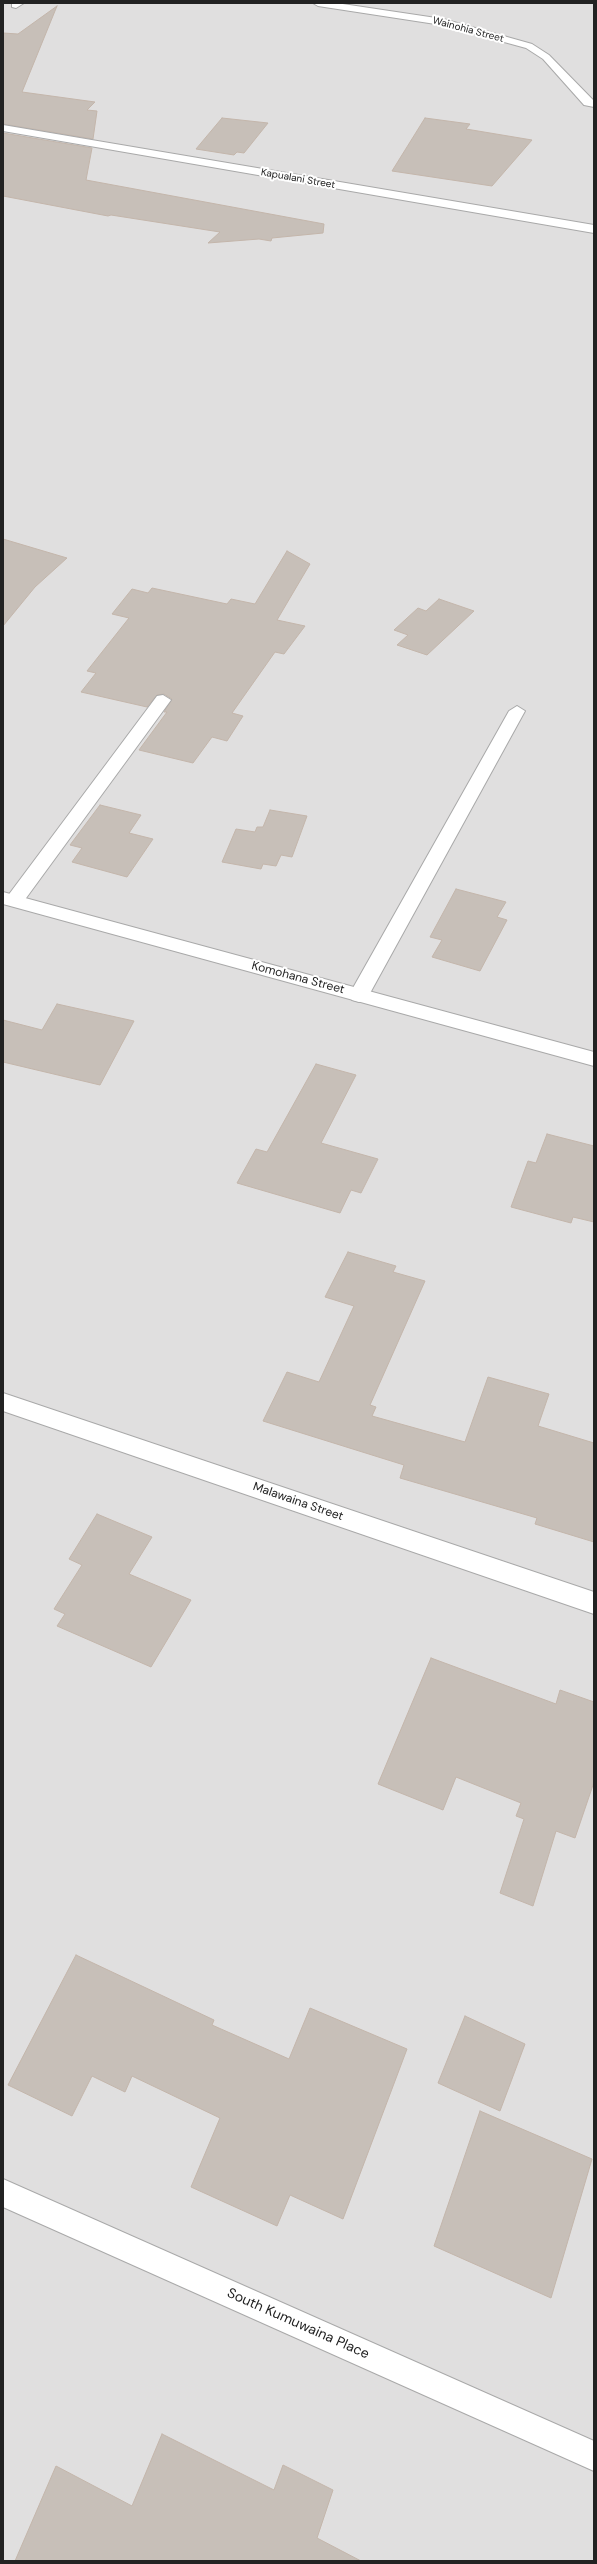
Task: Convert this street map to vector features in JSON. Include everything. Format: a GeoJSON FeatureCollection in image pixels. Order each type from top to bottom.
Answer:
{"type":"FeatureCollection","features":[{"type":"Feature","properties":{"kind":"street","name":"Kapualani Street"},"geometry":{"type":"LineString","coordinates":[[3,128],[594,229]]}},
{"type":"Feature","properties":{"kind":"street"},"geometry":{"type":"LineString","coordinates":[[9,900],[163,700]]}},
{"type":"Feature","properties":{"kind":"street"},"geometry":{"type":"LineString","coordinates":[[359,995],[517,711]]}},
{"type":"Feature","properties":{"kind":"street","name":"Komohana Street"},"geometry":{"type":"LineString","coordinates":[[9,900],[594,1058]]}},
{"type":"Feature","properties":{"kind":"street","name":"Malawaina Street"},"geometry":{"type":"LineString","coordinates":[[3,1402],[594,1603]]}},
{"type":"Feature","properties":{"kind":"lane","name":"Wainohia Street"},"geometry":{"type":"LineString","coordinates":[[318,3],[442,22],[529,46],[546,57],[588,103],[594,104]]}},
{"type":"Feature","properties":{"kind":"lane","name":"South Kumuwaina Place"},"geometry":{"type":"LineString","coordinates":[[3,2193],[594,2456]]}},
{"type":"Feature","properties":{"kind":"shaded area"},"geometry":{"type":"Polygon","coordinates":[[[3,3],[594,3],[594,2561],[3,2561],[3,3]]]}},
{"type":"Feature","properties":{"kind":"building"},"geometry":{"type":"Polygon","coordinates":[[[57,6],[22,92],[95,102],[87,110],[97,111],[93,139],[3,124],[3,33],[18,34],[57,6]]]}},
{"type":"Feature","properties":{"kind":"building"},"geometry":{"type":"Polygon","coordinates":[[[222,118],[268,123],[244,153],[237,152],[234,155],[196,149],[222,118]]]}},
{"type":"Feature","properties":{"kind":"building"},"geometry":{"type":"Polygon","coordinates":[[[425,118],[470,124],[466,129],[532,140],[492,186],[392,171],[425,118]]]}},
{"type":"Feature","properties":{"kind":"building"},"geometry":{"type":"Polygon","coordinates":[[[3,133],[92,148],[86,180],[324,224],[323,233],[272,238],[271,241],[259,239],[208,243],[220,232],[111,215],[108,216],[3,196],[3,133]]]}},
{"type":"Feature","properties":{"kind":"building"},"geometry":{"type":"Polygon","coordinates":[[[3,539],[67,558],[35,587],[3,626],[3,539]]]}},
{"type":"Feature","properties":{"kind":"building"},"geometry":{"type":"Polygon","coordinates":[[[287,551],[310,564],[277,620],[305,626],[284,654],[275,652],[232,713],[243,716],[227,741],[212,737],[193,763],[139,750],[167,712],[164,712],[172,699],[164,694],[157,695],[147,707],[81,692],[96,673],[87,671],[129,618],[112,614],[132,589],[148,593],[152,588],[227,604],[231,599],[255,604],[287,551]]]}},
{"type":"Feature","properties":{"kind":"building"},"geometry":{"type":"Polygon","coordinates":[[[439,599],[474,611],[427,655],[397,645],[408,635],[394,630],[418,608],[426,611],[439,599]]]}},
{"type":"Feature","properties":{"kind":"building"},"geometry":{"type":"Polygon","coordinates":[[[100,805],[141,815],[129,833],[153,839],[127,877],[72,862],[82,848],[70,845],[100,805]]]}},
{"type":"Feature","properties":{"kind":"building"},"geometry":{"type":"Polygon","coordinates":[[[270,810],[307,816],[292,857],[281,855],[276,866],[263,864],[261,869],[222,862],[236,829],[255,832],[257,827],[263,827],[270,810]]]}},
{"type":"Feature","properties":{"kind":"building"},"geometry":{"type":"Polygon","coordinates":[[[456,889],[506,902],[497,917],[507,920],[480,971],[432,957],[442,940],[430,937],[456,889]]]}},
{"type":"Feature","properties":{"kind":"building"},"geometry":{"type":"Polygon","coordinates":[[[57,1004],[134,1021],[100,1085],[3,1062],[3,1020],[42,1030],[57,1004]]]}},
{"type":"Feature","properties":{"kind":"building"},"geometry":{"type":"Polygon","coordinates":[[[316,1064],[356,1075],[321,1143],[378,1159],[361,1193],[351,1190],[340,1213],[237,1183],[256,1149],[267,1152],[316,1064]]]}},
{"type":"Feature","properties":{"kind":"building"},"geometry":{"type":"Polygon","coordinates":[[[547,1134],[594,1146],[594,1222],[573,1217],[571,1223],[511,1207],[528,1161],[536,1163],[547,1134]]]}},
{"type":"Feature","properties":{"kind":"building"},"geometry":{"type":"Polygon","coordinates":[[[348,1252],[396,1266],[393,1272],[425,1281],[370,1405],[376,1407],[372,1416],[465,1442],[488,1377],[549,1394],[538,1426],[594,1443],[594,1542],[535,1524],[537,1518],[400,1478],[404,1465],[263,1421],[287,1372],[319,1382],[354,1306],[325,1297],[348,1252]]]}},
{"type":"Feature","properties":{"kind":"building"},"geometry":{"type":"Polygon","coordinates":[[[97,1514],[152,1537],[129,1574],[191,1600],[151,1667],[57,1626],[65,1614],[54,1609],[82,1565],[69,1559],[97,1514]]]}},
{"type":"Feature","properties":{"kind":"building"},"geometry":{"type":"Polygon","coordinates":[[[431,1658],[556,1704],[560,1690],[594,1702],[594,1782],[575,1838],[556,1831],[533,1906],[500,1893],[524,1819],[516,1816],[521,1803],[456,1777],[443,1810],[378,1784],[431,1658]]]}},
{"type":"Feature","properties":{"kind":"building"},"geometry":{"type":"Polygon","coordinates":[[[76,1955],[214,2020],[212,2025],[289,2059],[310,2008],[407,2049],[343,2219],[290,2195],[277,2226],[191,2187],[220,2118],[132,2076],[125,2092],[92,2076],[72,2116],[8,2085],[76,1955]]]}},
{"type":"Feature","properties":{"kind":"building"},"geometry":{"type":"Polygon","coordinates":[[[465,2016],[525,2044],[500,2111],[438,2083],[465,2016]]]}},
{"type":"Feature","properties":{"kind":"building"},"geometry":{"type":"Polygon","coordinates":[[[480,2111],[592,2159],[551,2298],[434,2246],[480,2111]]]}},
{"type":"Feature","properties":{"kind":"building"},"geometry":{"type":"Polygon","coordinates":[[[162,2434],[274,2490],[283,2465],[333,2490],[317,2538],[361,2561],[15,2561],[56,2466],[132,2506],[162,2434]]]}}]}
